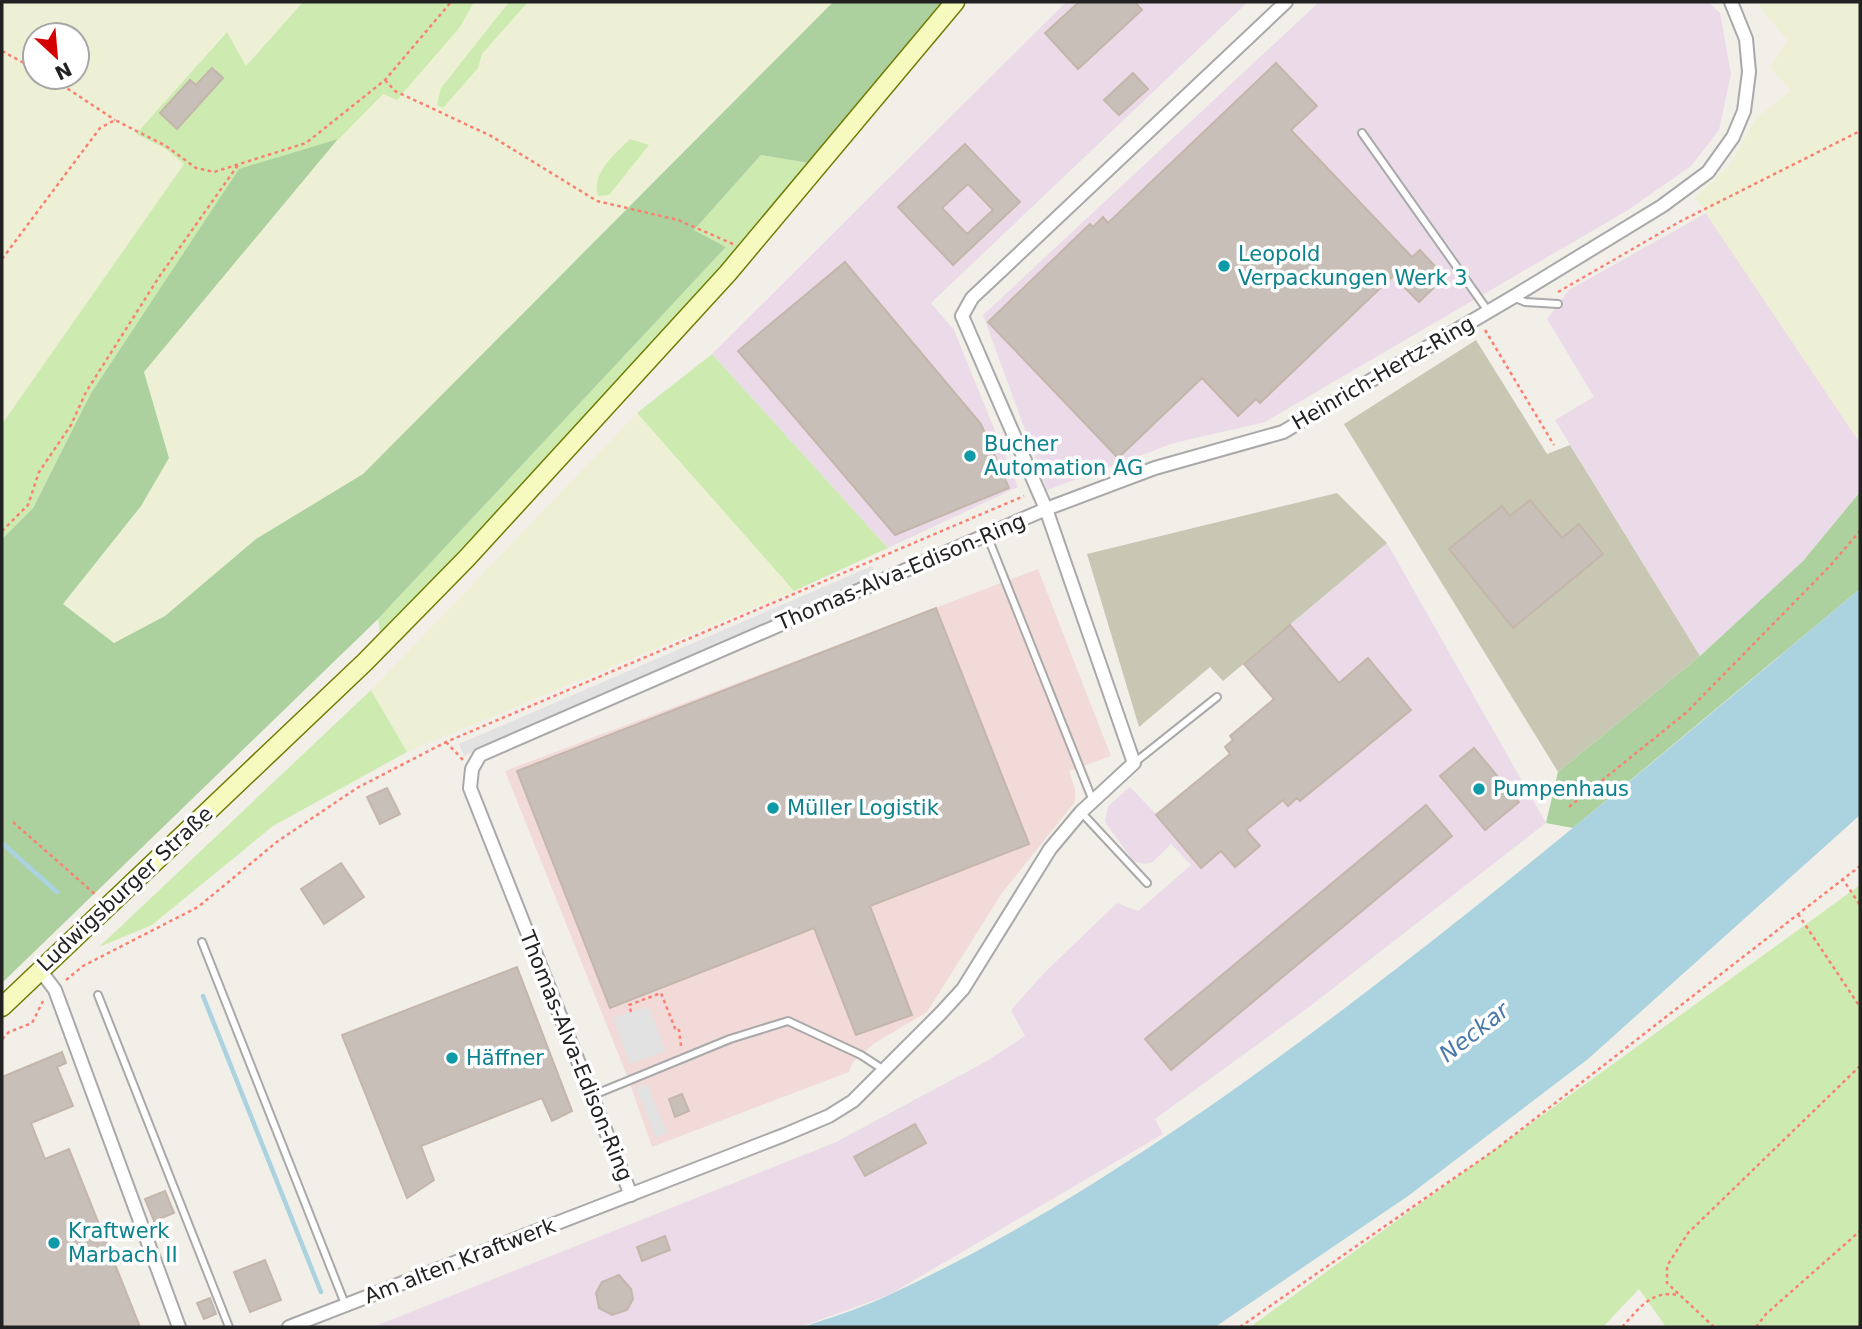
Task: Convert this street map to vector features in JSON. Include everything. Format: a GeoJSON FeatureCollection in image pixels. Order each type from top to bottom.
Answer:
{"type":"FeatureCollection","features":[{"type":"Feature","properties":{"kind":"main road","name":"Ludwigsburger Straße"},"geometry":{"type":"LineString","coordinates":[[2,1007],[365,662],[467,558],[746,251],[955,2]]}},
{"type":"Feature","properties":{"kind":"street"},"geometry":{"type":"LineString","coordinates":[[1046,509],[962,316],[972,298],[1286,2]]}},
{"type":"Feature","properties":{"kind":"street","name":"Heinrich-Hertz-Ring"},"geometry":{"type":"LineString","coordinates":[[1046,509],[1155,468],[1283,432],[1662,206],[1708,172],[1733,137],[1744,111],[1749,72],[1746,39],[1731,2]]}},
{"type":"Feature","properties":{"kind":"street","name":"Thomas-Alva-Edison-Ring"},"geometry":{"type":"LineString","coordinates":[[1046,509],[1134,764],[1081,812],[1021,890],[962,989],[853,1101],[829,1116],[631,1195],[471,788],[472,769],[480,755],[1046,509]]}},
{"type":"Feature","properties":{"kind":"street"},"geometry":{"type":"LineString","coordinates":[[40,970],[55,990],[179,1327]]}},
{"type":"Feature","properties":{"kind":"street","name":"Am alten Kraftwerk"},"geometry":{"type":"LineString","coordinates":[[289,1327],[631,1195]]}},
{"type":"Feature","properties":{"kind":"lane"},"geometry":{"type":"LineString","coordinates":[[1362,132],[1483,315]]}},
{"type":"Feature","properties":{"kind":"lane"},"geometry":{"type":"LineString","coordinates":[[1513,297],[1525,302],[1558,304]]}},
{"type":"Feature","properties":{"kind":"lane"},"geometry":{"type":"LineString","coordinates":[[987,535],[1093,801]]}},
{"type":"Feature","properties":{"kind":"lane"},"geometry":{"type":"LineString","coordinates":[[1134,764],[1217,697]]}},
{"type":"Feature","properties":{"kind":"lane"},"geometry":{"type":"LineString","coordinates":[[1081,812],[1147,883]]}},
{"type":"Feature","properties":{"kind":"lane"},"geometry":{"type":"LineString","coordinates":[[202,942],[345,1304]]}},
{"type":"Feature","properties":{"kind":"lane"},"geometry":{"type":"LineString","coordinates":[[98,995],[229,1327]]}},
{"type":"Feature","properties":{"kind":"lane"},"geometry":{"type":"LineString","coordinates":[[591,1097],[730,1039],[788,1021],[861,1055],[884,1070]]}},
{"type":"Feature","properties":{"kind":"path"},"geometry":{"type":"LineString","coordinates":[[71,91],[115,120],[166,146],[196,168],[214,172],[306,143],[385,80],[451,2]]}},
{"type":"Feature","properties":{"kind":"path"},"geometry":{"type":"LineString","coordinates":[[2,51],[21,61]]}},
{"type":"Feature","properties":{"kind":"path"},"geometry":{"type":"LineString","coordinates":[[385,80],[395,91],[491,136],[597,201],[678,220],[746,251]]}},
{"type":"Feature","properties":{"kind":"path"},"geometry":{"type":"LineString","coordinates":[[2,259],[100,128],[115,120]]}},
{"type":"Feature","properties":{"kind":"path"},"geometry":{"type":"LineString","coordinates":[[1539,303],[1681,221],[1860,131]]}},
{"type":"Feature","properties":{"kind":"path"},"geometry":{"type":"LineString","coordinates":[[2,531],[28,505],[39,472],[71,425],[86,392],[159,276],[238,165]]}},
{"type":"Feature","properties":{"kind":"path"},"geometry":{"type":"LineString","coordinates":[[1483,315],[1554,445]]}},
{"type":"Feature","properties":{"kind":"path"},"geometry":{"type":"LineString","coordinates":[[2,1039],[9,1032],[32,1023],[41,1003],[83,966],[198,907],[278,841],[357,788],[446,742],[1037,490]]}},
{"type":"Feature","properties":{"kind":"path"},"geometry":{"type":"LineString","coordinates":[[1569,807],[1687,712],[1829,567],[1860,531]]}},
{"type":"Feature","properties":{"kind":"path"},"geometry":{"type":"LineString","coordinates":[[446,742],[472,769]]}},
{"type":"Feature","properties":{"kind":"path"},"geometry":{"type":"LineString","coordinates":[[13,822],[108,906]]}},
{"type":"Feature","properties":{"kind":"path"},"geometry":{"type":"LineString","coordinates":[[1240,1327],[1496,1149],[1860,866]]}},
{"type":"Feature","properties":{"kind":"path"},"geometry":{"type":"LineString","coordinates":[[1842,878],[1860,905]]}},
{"type":"Feature","properties":{"kind":"path"},"geometry":{"type":"LineString","coordinates":[[1797,913],[1860,1007]]}},
{"type":"Feature","properties":{"kind":"path"},"geometry":{"type":"LineString","coordinates":[[631,1012],[629,1005],[661,993],[682,1039],[681,1047],[668,1059],[670,1064]]}},
{"type":"Feature","properties":{"kind":"path"},"geometry":{"type":"LineString","coordinates":[[1714,1327],[1667,1283],[1667,1266],[1688,1233],[1860,1066]]}},
{"type":"Feature","properties":{"kind":"path"},"geometry":{"type":"LineString","coordinates":[[1756,1327],[1766,1314],[1860,1231]]}},
{"type":"Feature","properties":{"kind":"path"},"geometry":{"type":"LineString","coordinates":[[1622,1327],[1646,1302],[1663,1292],[1679,1295]]}},
{"type":"Feature","properties":{"kind":"shaded area"},"geometry":{"type":"Polygon","coordinates":[[[2,2],[303,2],[246,66],[226,32],[136,134],[166,149],[184,164],[2,424],[2,2]]]}},
{"type":"Feature","properties":{"kind":"shaded area"},"geometry":{"type":"Polygon","coordinates":[[[474,2],[509,2],[441,88],[478,68],[482,54],[528,2],[833,2],[363,474],[256,539],[165,616],[114,643],[63,604],[141,506],[169,458],[144,372],[338,139],[383,94],[460,27],[474,2]]]}},
{"type":"Feature","properties":{"kind":"shaded area"},"geometry":{"type":"Polygon","coordinates":[[[1066,2],[1248,2],[931,303],[954,330],[1018,487],[888,548],[712,354],[1066,2]]]}},
{"type":"Feature","properties":{"kind":"shaded area"},"geometry":{"type":"Polygon","coordinates":[[[1319,2],[1709,2],[1720,13],[1731,74],[1719,130],[1691,166],[1628,210],[1265,422],[1174,443],[1047,490],[983,315],[1319,2]]]}},
{"type":"Feature","properties":{"kind":"shaded area"},"geometry":{"type":"Polygon","coordinates":[[[1756,2],[1860,2],[1860,443],[1695,197],[1729,166],[1756,118],[1791,91],[1770,67],[1788,41],[1756,2]]]}},
{"type":"Feature","properties":{"kind":"shaded area"},"geometry":{"type":"Polygon","coordinates":[[[1706,213],[1860,443],[1860,492],[1803,561],[1700,656],[1555,420],[1594,397],[1547,319],[1569,290],[1706,213]]]}},
{"type":"Feature","properties":{"kind":"shaded area"},"geometry":{"type":"Polygon","coordinates":[[[1476,340],[1547,454],[1570,445],[1700,656],[1558,772],[1344,424],[1476,340]]]}},
{"type":"Feature","properties":{"kind":"shaded area"},"geometry":{"type":"Polygon","coordinates":[[[637,413],[794,591],[407,752],[371,690],[637,413]]]}},
{"type":"Feature","properties":{"kind":"shaded area"},"geometry":{"type":"Polygon","coordinates":[[[1337,493],[1387,543],[1223,681],[1210,667],[1139,727],[1087,554],[1337,493]]]}},
{"type":"Feature","properties":{"kind":"shaded area"},"geometry":{"type":"Polygon","coordinates":[[[1387,543],[1546,823],[1309,1007],[1155,1119],[1163,1134],[889,1295],[800,1327],[373,1327],[836,1142],[987,1061],[1025,1036],[1011,1010],[1044,973],[1117,903],[1138,911],[1191,865],[1171,844],[1153,862],[1144,864],[1133,861],[1105,822],[1108,806],[1130,787],[1157,815],[1230,754],[1225,747],[1232,740],[1230,736],[1274,699],[1244,664],[1387,543]]]}},
{"type":"Feature","properties":{"kind":"shaded area"},"geometry":{"type":"Polygon","coordinates":[[[872,566],[877,577],[464,756],[459,744],[872,566]]]}},
{"type":"Feature","properties":{"kind":"shaded area"},"geometry":{"type":"Polygon","coordinates":[[[1038,569],[1111,756],[1069,771],[1075,789],[1075,802],[1002,893],[927,1012],[875,1043],[853,1062],[849,1072],[652,1147],[629,1081],[505,771],[1038,569]]]}},
{"type":"Feature","properties":{"kind":"shaded area"},"geometry":{"type":"Polygon","coordinates":[[[649,1007],[665,1051],[630,1064],[613,1017],[649,1007]]]}},
{"type":"Feature","properties":{"kind":"shaded area"},"geometry":{"type":"Polygon","coordinates":[[[647,1084],[667,1133],[656,1138],[636,1088],[647,1084]]]}},
{"type":"Feature","properties":{"kind":"green space"},"geometry":{"type":"Polygon","coordinates":[[[303,2],[474,2],[460,27],[397,100],[383,94],[339,139],[239,170],[91,393],[33,508],[2,539],[2,424],[184,164],[166,149],[136,134],[227,32],[246,66],[303,2]]]}},
{"type":"Feature","properties":{"kind":"green space"},"geometry":{"type":"Polygon","coordinates":[[[509,2],[528,2],[482,54],[478,68],[443,108],[437,105],[441,88],[509,2]]]}},
{"type":"Feature","properties":{"kind":"green space"},"geometry":{"type":"Polygon","coordinates":[[[833,2],[947,2],[815,164],[761,155],[694,230],[726,247],[378,619],[2,983],[2,539],[33,508],[91,393],[239,169],[338,139],[144,372],[169,458],[141,506],[63,604],[114,643],[165,616],[256,539],[363,474],[833,2]]]}},
{"type":"Feature","properties":{"kind":"green space"},"geometry":{"type":"Polygon","coordinates":[[[630,139],[649,145],[609,195],[598,196],[601,172],[630,139]]]}},
{"type":"Feature","properties":{"kind":"green space"},"geometry":{"type":"Polygon","coordinates":[[[761,155],[815,164],[463,553],[380,633],[378,619],[726,247],[694,230],[761,155]]]}},
{"type":"Feature","properties":{"kind":"green space"},"geometry":{"type":"Polygon","coordinates":[[[712,354],[888,548],[794,591],[637,413],[712,354]]]}},
{"type":"Feature","properties":{"kind":"green space"},"geometry":{"type":"Polygon","coordinates":[[[1860,492],[1860,589],[1573,828],[1546,823],[1558,772],[1700,656],[1803,561],[1860,492]]]}},
{"type":"Feature","properties":{"kind":"green space"},"geometry":{"type":"Polygon","coordinates":[[[371,690],[407,752],[273,826],[152,925],[99,947],[371,690]]]}},
{"type":"Feature","properties":{"kind":"green space"},"geometry":{"type":"Polygon","coordinates":[[[1860,885],[1860,1327],[1666,1327],[1639,1289],[1603,1327],[1250,1327],[1860,885]]]}},
{"type":"Feature","properties":{"kind":"water","name":"Neckar"},"geometry":{"type":"Polygon","coordinates":[[[1860,589],[1860,815],[1588,1059],[1408,1196],[1215,1327],[803,1327],[879,1300],[1009,1233],[1124,1164],[1236,1088],[1345,1008],[1476,906],[1860,589]]]}},
{"type":"Feature","properties":{"kind":"building"},"geometry":{"type":"Polygon","coordinates":[[[1079,2],[1135,2],[1142,10],[1078,69],[1045,33],[1079,2]]]}},
{"type":"Feature","properties":{"kind":"building","name":"Leopold Verpackungen Werk 3"},"geometry":{"type":"Polygon","coordinates":[[[1276,63],[1317,106],[1291,130],[1412,257],[1420,250],[1445,277],[1419,302],[1393,276],[1260,403],[1256,399],[1238,416],[1202,378],[1118,458],[988,322],[1090,224],[1093,227],[1103,217],[1108,223],[1276,63]]]}},
{"type":"Feature","properties":{"kind":"building"},"geometry":{"type":"Polygon","coordinates":[[[212,68],[223,78],[177,129],[160,113],[190,80],[196,85],[212,68]]]}},
{"type":"Feature","properties":{"kind":"building"},"geometry":{"type":"Polygon","coordinates":[[[1133,73],[1148,89],[1119,115],[1104,100],[1133,73]]]}},
{"type":"Feature","properties":{"kind":"building"},"geometry":{"type":"Polygon","coordinates":[[[965,144],[1020,202],[953,265],[898,207],[965,144]],[[968,184],[942,208],[967,234],[993,210],[968,184]]]}},
{"type":"Feature","properties":{"kind":"building"},"geometry":{"type":"Polygon","coordinates":[[[845,262],[981,424],[1009,488],[895,535],[738,351],[845,262]]]}},
{"type":"Feature","properties":{"kind":"building"},"geometry":{"type":"Polygon","coordinates":[[[1530,500],[1562,538],[1579,524],[1603,554],[1513,628],[1449,549],[1502,506],[1510,516],[1530,500]]]}},
{"type":"Feature","properties":{"kind":"building","name":"Müller Logistik"},"geometry":{"type":"Polygon","coordinates":[[[936,608],[1029,844],[870,906],[912,1015],[856,1035],[814,928],[610,1008],[517,771],[936,608]]]}},
{"type":"Feature","properties":{"kind":"building"},"geometry":{"type":"Polygon","coordinates":[[[1290,625],[1339,683],[1368,658],[1411,710],[1300,801],[1297,798],[1288,806],[1283,800],[1246,830],[1260,846],[1235,867],[1221,851],[1201,868],[1156,815],[1230,754],[1225,747],[1233,740],[1230,736],[1274,699],[1244,664],[1290,625]]]}},
{"type":"Feature","properties":{"kind":"building","name":"Pumpenhaus"},"geometry":{"type":"Polygon","coordinates":[[[1474,748],[1519,802],[1485,830],[1440,776],[1474,748]]]}},
{"type":"Feature","properties":{"kind":"building"},"geometry":{"type":"Polygon","coordinates":[[[387,788],[400,814],[380,824],[367,797],[387,788]]]}},
{"type":"Feature","properties":{"kind":"building"},"geometry":{"type":"Polygon","coordinates":[[[1426,805],[1452,836],[1171,1070],[1145,1039],[1426,805]]]}},
{"type":"Feature","properties":{"kind":"building"},"geometry":{"type":"Polygon","coordinates":[[[341,863],[364,897],[324,924],[301,889],[341,863]]]}},
{"type":"Feature","properties":{"kind":"building","name":"Häffner"},"geometry":{"type":"Polygon","coordinates":[[[517,967],[572,1111],[552,1121],[542,1098],[421,1146],[434,1180],[407,1198],[342,1035],[517,967]]]}},
{"type":"Feature","properties":{"kind":"building","name":"Kraftwerk Marbach II"},"geometry":{"type":"Polygon","coordinates":[[[62,1052],[66,1063],[57,1067],[73,1106],[31,1123],[45,1159],[69,1149],[140,1327],[2,1327],[2,1077],[62,1052]]]}},
{"type":"Feature","properties":{"kind":"building"},"geometry":{"type":"Polygon","coordinates":[[[682,1094],[689,1111],[675,1117],[669,1099],[682,1094]]]}},
{"type":"Feature","properties":{"kind":"building"},"geometry":{"type":"Polygon","coordinates":[[[915,1124],[926,1143],[865,1176],[854,1157],[915,1124]]]}},
{"type":"Feature","properties":{"kind":"building"},"geometry":{"type":"Polygon","coordinates":[[[165,1191],[174,1213],[154,1221],[145,1199],[165,1191]]]}},
{"type":"Feature","properties":{"kind":"building"},"geometry":{"type":"Polygon","coordinates":[[[665,1236],[670,1250],[642,1261],[637,1247],[665,1236]]]}},
{"type":"Feature","properties":{"kind":"building"},"geometry":{"type":"Polygon","coordinates":[[[265,1260],[281,1300],[250,1312],[234,1272],[265,1260]]]}},
{"type":"Feature","properties":{"kind":"building"},"geometry":{"type":"Polygon","coordinates":[[[619,1275],[631,1289],[633,1299],[627,1310],[612,1315],[599,1308],[596,1293],[602,1282],[619,1275]]]}},
{"type":"Feature","properties":{"kind":"building"},"geometry":{"type":"Polygon","coordinates":[[[210,1298],[216,1314],[204,1319],[197,1303],[210,1298]]]}},
{"type":"Feature","properties":{"kind":"waterway"},"geometry":{"type":"LineString","coordinates":[[2,843],[57,892]]}},
{"type":"Feature","properties":{"kind":"waterway"},"geometry":{"type":"LineString","coordinates":[[203,996],[321,1292]]}},
{"type":"Feature","properties":{"kind":"place","name":"Leopold Verpackungen Werk 3"},"geometry":{"type":"Point","coordinates":[1224,266]}},
{"type":"Feature","properties":{"kind":"place","name":"Bucher Automation AG"},"geometry":{"type":"Point","coordinates":[970,456]}},
{"type":"Feature","properties":{"kind":"place","name":"Pumpenhaus"},"geometry":{"type":"Point","coordinates":[1479,789]}},
{"type":"Feature","properties":{"kind":"place","name":"Müller Logistik"},"geometry":{"type":"Point","coordinates":[773,808]}},
{"type":"Feature","properties":{"kind":"place","name":"Häffner"},"geometry":{"type":"Point","coordinates":[452,1058]}},
{"type":"Feature","properties":{"kind":"place","name":"Kraftwerk Marbach II"},"geometry":{"type":"Point","coordinates":[54,1243]}}]}
